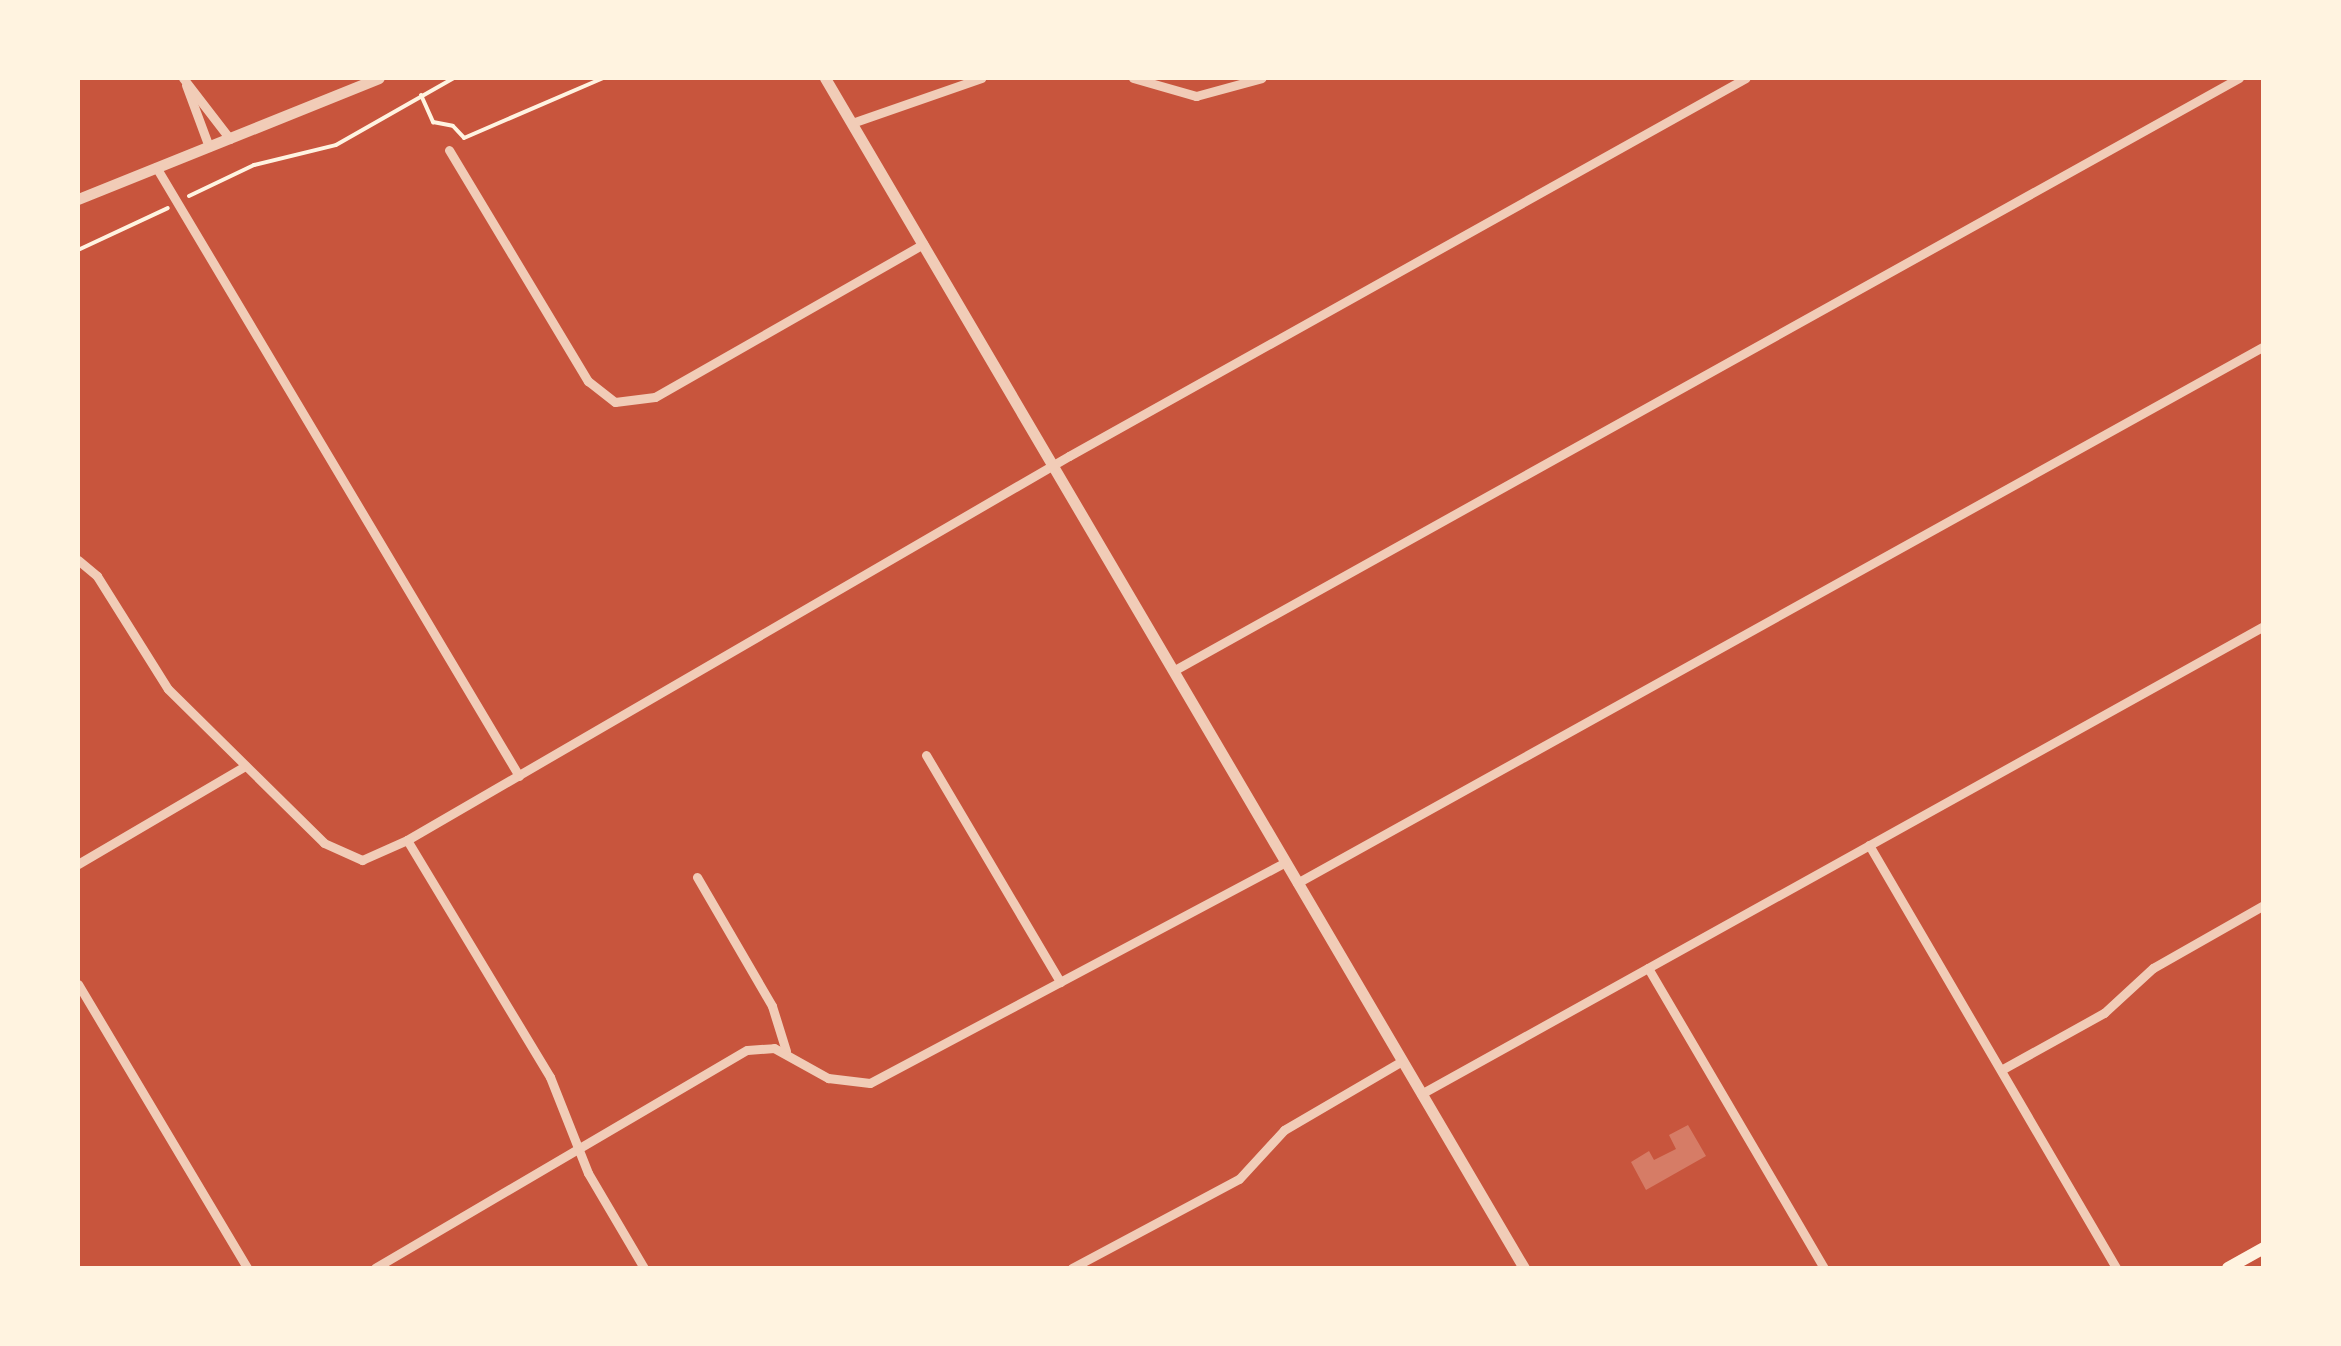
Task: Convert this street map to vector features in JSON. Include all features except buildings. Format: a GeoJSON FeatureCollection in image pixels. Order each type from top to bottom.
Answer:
{"type":"FeatureCollection","features":[{"type":"Feature","properties":{"kind":"main road"},"geometry":{"type":"LineString","coordinates":[[2228,1268],[2264,1248]]}},
{"type":"Feature","properties":{"kind":"street"},"geometry":{"type":"LineString","coordinates":[[183,78],[230,139]]}},
{"type":"Feature","properties":{"kind":"street"},"geometry":{"type":"LineString","coordinates":[[183,78],[209,147]]}},
{"type":"Feature","properties":{"kind":"street"},"geometry":{"type":"LineString","coordinates":[[78,200],[379,78]]}},
{"type":"Feature","properties":{"kind":"street"},"geometry":{"type":"LineString","coordinates":[[825,78],[1524,1268]]}},
{"type":"Feature","properties":{"kind":"street"},"geometry":{"type":"LineString","coordinates":[[852,123],[981,78]]}},
{"type":"Feature","properties":{"kind":"street"},"geometry":{"type":"LineString","coordinates":[[1133,78],[1196,96],[1262,78]]}},
{"type":"Feature","properties":{"kind":"street"},"geometry":{"type":"LineString","coordinates":[[78,560],[97,576],[168,689],[344,857],[371,858],[1054,467],[1746,78]]}},
{"type":"Feature","properties":{"kind":"street"},"geometry":{"type":"LineString","coordinates":[[1174,672],[2239,78]]}},
{"type":"Feature","properties":{"kind":"street"},"geometry":{"type":"LineString","coordinates":[[449,150],[588,381],[614,402],[655,397],[923,244]]}},
{"type":"Feature","properties":{"kind":"street"},"geometry":{"type":"LineString","coordinates":[[156,167],[519,776]]}},
{"type":"Feature","properties":{"kind":"street"},"geometry":{"type":"LineString","coordinates":[[1297,883],[2264,346]]}},
{"type":"Feature","properties":{"kind":"street"},"geometry":{"type":"LineString","coordinates":[[1421,1094],[2264,626]]}},
{"type":"Feature","properties":{"kind":"street"},"geometry":{"type":"LineString","coordinates":[[926,755],[1060,982]]}},
{"type":"Feature","properties":{"kind":"street"},"geometry":{"type":"LineString","coordinates":[[78,864],[245,766]]}},
{"type":"Feature","properties":{"kind":"street"},"geometry":{"type":"LineString","coordinates":[[407,840],[550,1077],[580,1149],[644,1268]]}},
{"type":"Feature","properties":{"kind":"street"},"geometry":{"type":"LineString","coordinates":[[1869,846],[2116,1268]]}},
{"type":"Feature","properties":{"kind":"street"},"geometry":{"type":"LineString","coordinates":[[375,1268],[734,1056],[760,1047],[786,1051],[828,1078],[870,1084],[1285,862]]}},
{"type":"Feature","properties":{"kind":"street"},"geometry":{"type":"LineString","coordinates":[[697,877],[772,1006],[786,1051]]}},
{"type":"Feature","properties":{"kind":"street"},"geometry":{"type":"LineString","coordinates":[[2001,1070],[2104,1013],[2153,968],[2264,905]]}},
{"type":"Feature","properties":{"kind":"street"},"geometry":{"type":"LineString","coordinates":[[1648,968],[1824,1268]]}},
{"type":"Feature","properties":{"kind":"street"},"geometry":{"type":"LineString","coordinates":[[78,984],[247,1268]]}},
{"type":"Feature","properties":{"kind":"street"},"geometry":{"type":"LineString","coordinates":[[1072,1268],[1239,1178],[1284,1130],[1402,1061]]}},
{"type":"Feature","properties":{"kind":"path"},"geometry":{"type":"LineString","coordinates":[[78,250],[254,165],[336,145],[454,78]]}},
{"type":"Feature","properties":{"kind":"path"},"geometry":{"type":"LineString","coordinates":[[421,95],[433,122],[453,126],[464,138],[603,78]]}}]}
